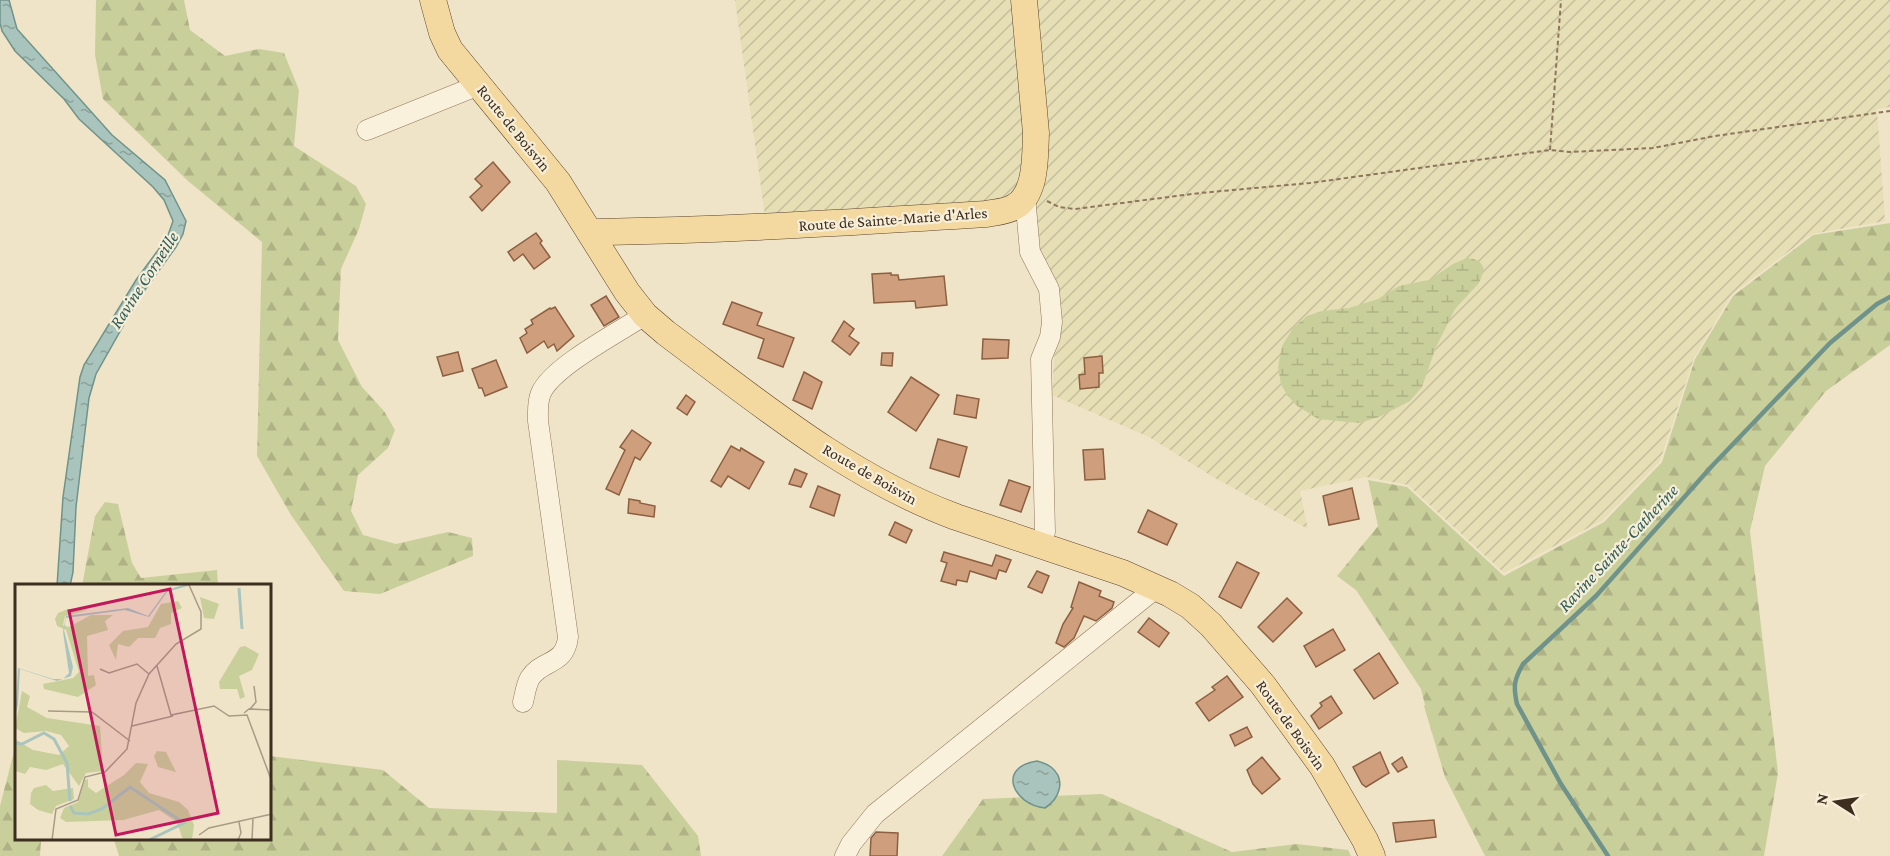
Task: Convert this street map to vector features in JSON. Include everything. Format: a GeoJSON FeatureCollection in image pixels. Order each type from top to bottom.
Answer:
{"type":"FeatureCollection","features":[{"type":"Feature","properties":{"kind":"main road","name":"Route de Boisvin"},"geometry":{"type":"LineString","coordinates":[[433,0],[442,33],[450,50],[558,182],[627,292],[645,315],[812,441],[862,472],[932,508],[1123,573],[1190,606],[1263,685],[1322,766],[1372,856]]}},
{"type":"Feature","properties":{"kind":"main road"},"geometry":{"type":"LineString","coordinates":[[1024,0],[1036,133],[1034,178],[1025,196]]}},
{"type":"Feature","properties":{"kind":"main road","name":"Route de Sainte-Marie d'Arles"},"geometry":{"type":"LineString","coordinates":[[592,235],[598,232],[860,222],[986,214],[1016,207],[1025,196]]}},
{"type":"Feature","properties":{"kind":"street"},"geometry":{"type":"LineString","coordinates":[[367,130],[479,86]]}},
{"type":"Feature","properties":{"kind":"street"},"geometry":{"type":"LineString","coordinates":[[1025,196],[1030,252],[1049,289],[1052,322],[1050,337],[1041,359],[1045,532],[1040,544]]}},
{"type":"Feature","properties":{"kind":"street"},"geometry":{"type":"LineString","coordinates":[[523,702],[530,677],[561,656],[565,651],[568,637],[538,421],[538,402],[550,379],[564,366],[645,315]]}},
{"type":"Feature","properties":{"kind":"street"},"geometry":{"type":"LineString","coordinates":[[845,856],[851,844],[875,814],[1156,588]]}},
{"type":"Feature","properties":{"kind":"path"},"geometry":{"type":"LineString","coordinates":[[1550,150],[1561,0]]}},
{"type":"Feature","properties":{"kind":"path"},"geometry":{"type":"LineString","coordinates":[[1025,196],[1040,198],[1059,207],[1075,209],[1200,193],[1345,179],[1550,150],[1570,152],[1653,148],[1715,136],[1890,111]]}},
{"type":"Feature","properties":{"kind":"shaded area"},"geometry":{"type":"Polygon","coordinates":[[[735,0],[1014,0],[1026,128],[1019,187],[1007,201],[765,216],[735,0]]]}},
{"type":"Feature","properties":{"kind":"shaded area"},"geometry":{"type":"Polygon","coordinates":[[[1030,0],[1890,0],[1890,107],[1877,109],[1885,221],[1812,234],[1732,294],[1694,358],[1660,461],[1603,520],[1504,573],[1408,485],[1366,477],[1300,491],[1308,529],[1215,478],[1149,437],[1052,395],[1056,326],[1036,254],[1030,0]]]}},
{"type":"Feature","properties":{"kind":"green space"},"geometry":{"type":"Polygon","coordinates":[[[96,0],[184,0],[190,30],[225,56],[259,49],[284,53],[299,90],[294,146],[356,186],[366,204],[359,229],[341,269],[338,340],[362,387],[384,411],[395,430],[388,448],[358,475],[351,511],[363,535],[396,544],[448,532],[472,538],[473,556],[380,594],[344,591],[291,515],[257,456],[262,242],[188,181],[103,99],[95,55],[96,0]]]}},
{"type":"Feature","properties":{"kind":"green space"},"geometry":{"type":"Polygon","coordinates":[[[1890,223],[1890,345],[1826,391],[1765,466],[1750,531],[1778,773],[1764,856],[1485,856],[1445,777],[1421,689],[1356,590],[1337,576],[1378,526],[1368,480],[1407,487],[1504,576],[1604,522],[1662,462],[1695,359],[1733,296],[1813,235],[1890,223]]]}},
{"type":"Feature","properties":{"kind":"green space"},"geometry":{"type":"Polygon","coordinates":[[[1467,258],[1482,264],[1484,270],[1479,283],[1455,309],[1436,347],[1422,387],[1410,401],[1379,417],[1359,423],[1318,419],[1296,405],[1287,395],[1281,384],[1278,367],[1282,346],[1293,328],[1307,316],[1322,311],[1349,308],[1378,299],[1399,286],[1429,280],[1453,264],[1467,258]]]}},
{"type":"Feature","properties":{"kind":"green space"},"geometry":{"type":"Polygon","coordinates":[[[105,502],[118,504],[132,563],[141,578],[217,570],[218,584],[82,584],[95,516],[105,502]]]}},
{"type":"Feature","properties":{"kind":"green space"},"geometry":{"type":"Polygon","coordinates":[[[15,748],[15,841],[41,841],[40,856],[0,856],[0,806],[15,748]]]}},
{"type":"Feature","properties":{"kind":"green space"},"geometry":{"type":"Polygon","coordinates":[[[272,756],[383,770],[429,808],[557,813],[557,760],[642,765],[698,836],[701,856],[119,856],[114,841],[272,841],[272,756]]]}},
{"type":"Feature","properties":{"kind":"green space"},"geometry":{"type":"Polygon","coordinates":[[[1102,794],[1232,852],[1297,844],[1348,850],[1351,856],[942,856],[983,799],[1102,794]]]}},
{"type":"Feature","properties":{"kind":"water","name":"Ravine Corneille"},"geometry":{"type":"Polygon","coordinates":[[[0,0],[9,0],[17,29],[112,135],[165,180],[186,221],[183,234],[176,247],[139,298],[96,374],[89,398],[76,507],[70,584],[57,584],[63,497],[80,377],[84,365],[136,280],[167,238],[173,221],[164,200],[153,187],[79,119],[64,99],[15,51],[2,31],[0,0]]]}},
{"type":"Feature","properties":{"kind":"water"},"geometry":{"type":"Polygon","coordinates":[[[1037,761],[1051,767],[1056,772],[1060,783],[1054,800],[1045,808],[1024,800],[1017,793],[1014,785],[1013,777],[1017,770],[1037,761]]]}},
{"type":"Feature","properties":{"kind":"building"},"geometry":{"type":"Polygon","coordinates":[[[493,162],[510,182],[482,211],[470,197],[482,186],[475,179],[493,162]]]}},
{"type":"Feature","properties":{"kind":"building"},"geometry":{"type":"Polygon","coordinates":[[[536,233],[550,257],[534,269],[523,254],[514,261],[508,252],[536,233]]]}},
{"type":"Feature","properties":{"kind":"building"},"geometry":{"type":"Polygon","coordinates":[[[891,273],[891,275],[898,275],[899,280],[944,276],[947,305],[916,308],[915,301],[874,303],[872,274],[891,273]]]}},
{"type":"Feature","properties":{"kind":"building"},"geometry":{"type":"Polygon","coordinates":[[[606,296],[619,317],[604,326],[591,305],[606,296]]]}},
{"type":"Feature","properties":{"kind":"building"},"geometry":{"type":"Polygon","coordinates":[[[732,302],[762,313],[757,325],[794,338],[783,367],[758,358],[764,339],[723,324],[732,302]]]}},
{"type":"Feature","properties":{"kind":"building"},"geometry":{"type":"Polygon","coordinates":[[[555,307],[574,336],[557,351],[554,344],[548,348],[544,341],[527,353],[520,338],[527,333],[525,329],[533,324],[531,320],[555,307]]]}},
{"type":"Feature","properties":{"kind":"building"},"geometry":{"type":"Polygon","coordinates":[[[844,321],[854,329],[849,336],[859,343],[850,355],[832,341],[844,321]]]}},
{"type":"Feature","properties":{"kind":"building"},"geometry":{"type":"Polygon","coordinates":[[[983,339],[1009,340],[1008,358],[982,359],[983,339]]]}},
{"type":"Feature","properties":{"kind":"building"},"geometry":{"type":"Polygon","coordinates":[[[458,352],[463,371],[443,376],[437,357],[458,352]]]}},
{"type":"Feature","properties":{"kind":"building"},"geometry":{"type":"Polygon","coordinates":[[[882,353],[893,353],[892,366],[881,365],[882,353]]]}},
{"type":"Feature","properties":{"kind":"building"},"geometry":{"type":"Polygon","coordinates":[[[1102,356],[1103,373],[1099,373],[1099,387],[1080,389],[1079,375],[1085,374],[1084,358],[1102,356]]]}},
{"type":"Feature","properties":{"kind":"building"},"geometry":{"type":"Polygon","coordinates":[[[496,360],[507,387],[485,396],[482,388],[479,388],[472,369],[496,360]]]}},
{"type":"Feature","properties":{"kind":"building"},"geometry":{"type":"Polygon","coordinates":[[[804,372],[822,382],[812,409],[793,400],[804,372]]]}},
{"type":"Feature","properties":{"kind":"building"},"geometry":{"type":"Polygon","coordinates":[[[911,377],[939,395],[916,431],[888,412],[911,377]]]}},
{"type":"Feature","properties":{"kind":"building"},"geometry":{"type":"Polygon","coordinates":[[[686,395],[695,402],[687,415],[677,408],[686,395]]]}},
{"type":"Feature","properties":{"kind":"building"},"geometry":{"type":"Polygon","coordinates":[[[957,395],[979,399],[976,418],[954,414],[957,395]]]}},
{"type":"Feature","properties":{"kind":"building"},"geometry":{"type":"Polygon","coordinates":[[[632,430],[651,443],[640,460],[635,457],[619,495],[606,489],[625,450],[620,447],[632,430]]]}},
{"type":"Feature","properties":{"kind":"building"},"geometry":{"type":"Polygon","coordinates":[[[938,439],[967,447],[959,477],[930,468],[938,439]]]}},
{"type":"Feature","properties":{"kind":"building"},"geometry":{"type":"Polygon","coordinates":[[[731,446],[740,451],[741,448],[764,462],[749,489],[728,476],[721,487],[711,481],[731,446]]]}},
{"type":"Feature","properties":{"kind":"building"},"geometry":{"type":"Polygon","coordinates":[[[1103,449],[1105,479],[1085,480],[1083,450],[1103,449]]]}},
{"type":"Feature","properties":{"kind":"building"},"geometry":{"type":"Polygon","coordinates":[[[795,469],[807,474],[801,487],[789,484],[795,469]]]}},
{"type":"Feature","properties":{"kind":"building"},"geometry":{"type":"Polygon","coordinates":[[[1009,480],[1030,487],[1021,512],[1000,505],[1009,480]]]}},
{"type":"Feature","properties":{"kind":"building"},"geometry":{"type":"Polygon","coordinates":[[[818,486],[840,495],[834,516],[810,507],[818,486]]]}},
{"type":"Feature","properties":{"kind":"building"},"geometry":{"type":"Polygon","coordinates":[[[1352,488],[1359,519],[1329,525],[1323,496],[1352,488]]]}},
{"type":"Feature","properties":{"kind":"building"},"geometry":{"type":"Polygon","coordinates":[[[629,499],[655,506],[654,517],[628,513],[629,499]]]}},
{"type":"Feature","properties":{"kind":"building"},"geometry":{"type":"Polygon","coordinates":[[[1148,510],[1177,524],[1167,545],[1138,532],[1148,510]]]}},
{"type":"Feature","properties":{"kind":"building"},"geometry":{"type":"Polygon","coordinates":[[[895,522],[912,530],[906,543],[889,535],[895,522]]]}},
{"type":"Feature","properties":{"kind":"building"},"geometry":{"type":"Polygon","coordinates":[[[944,552],[992,566],[996,555],[1011,560],[1006,572],[999,570],[996,579],[970,571],[967,582],[957,580],[956,585],[941,581],[947,563],[941,561],[944,552]]]}},
{"type":"Feature","properties":{"kind":"building"},"geometry":{"type":"Polygon","coordinates":[[[1237,562],[1259,573],[1241,608],[1219,597],[1237,562]]]}},
{"type":"Feature","properties":{"kind":"building"},"geometry":{"type":"Polygon","coordinates":[[[1037,571],[1049,576],[1042,593],[1028,587],[1037,571]]]}},
{"type":"Feature","properties":{"kind":"building"},"geometry":{"type":"Polygon","coordinates":[[[1079,582],[1101,591],[1099,596],[1114,602],[1112,608],[1096,621],[1084,616],[1074,638],[1064,647],[1056,643],[1063,624],[1073,608],[1071,607],[1079,582]]]}},
{"type":"Feature","properties":{"kind":"building"},"geometry":{"type":"Polygon","coordinates":[[[1287,598],[1302,613],[1273,642],[1258,627],[1287,598]]]}},
{"type":"Feature","properties":{"kind":"building"},"geometry":{"type":"Polygon","coordinates":[[[1149,618],[1169,633],[1159,647],[1138,632],[1149,618]]]}},
{"type":"Feature","properties":{"kind":"building"},"geometry":{"type":"Polygon","coordinates":[[[1333,629],[1345,650],[1316,667],[1304,646],[1333,629]]]}},
{"type":"Feature","properties":{"kind":"building"},"geometry":{"type":"Polygon","coordinates":[[[1379,653],[1398,683],[1374,699],[1354,670],[1379,653]]]}},
{"type":"Feature","properties":{"kind":"building"},"geometry":{"type":"Polygon","coordinates":[[[1227,676],[1243,697],[1209,721],[1196,703],[1215,690],[1212,687],[1227,676]]]}},
{"type":"Feature","properties":{"kind":"building"},"geometry":{"type":"Polygon","coordinates":[[[1331,696],[1342,713],[1319,729],[1311,716],[1322,706],[1320,703],[1331,696]]]}},
{"type":"Feature","properties":{"kind":"building"},"geometry":{"type":"Polygon","coordinates":[[[1247,727],[1252,737],[1235,746],[1230,735],[1247,727]]]}},
{"type":"Feature","properties":{"kind":"building"},"geometry":{"type":"Polygon","coordinates":[[[1380,752],[1389,773],[1366,787],[1353,767],[1380,752]]]}},
{"type":"Feature","properties":{"kind":"building"},"geometry":{"type":"Polygon","coordinates":[[[1262,757],[1280,779],[1262,794],[1253,784],[1247,770],[1262,757]]]}},
{"type":"Feature","properties":{"kind":"building"},"geometry":{"type":"Polygon","coordinates":[[[1402,757],[1407,767],[1398,772],[1392,764],[1402,757]]]}},
{"type":"Feature","properties":{"kind":"building"},"geometry":{"type":"Polygon","coordinates":[[[1434,820],[1436,837],[1396,842],[1393,823],[1434,820]]]}},
{"type":"Feature","properties":{"kind":"building"},"geometry":{"type":"Polygon","coordinates":[[[876,832],[898,833],[897,856],[870,856],[871,838],[876,832]]]}},
{"type":"Feature","properties":{"kind":"waterway","name":"Ravine Sainte-Catherine"},"geometry":{"type":"LineString","coordinates":[[1608,856],[1561,784],[1517,704],[1515,683],[1523,664],[1596,596],[1712,466],[1830,343],[1877,304],[1890,297]]}}]}
